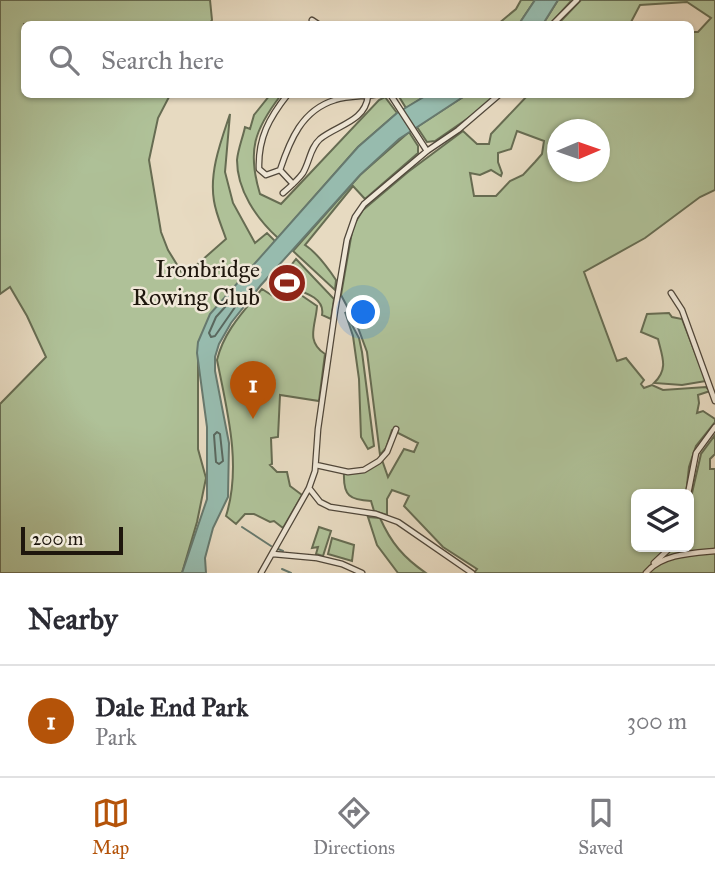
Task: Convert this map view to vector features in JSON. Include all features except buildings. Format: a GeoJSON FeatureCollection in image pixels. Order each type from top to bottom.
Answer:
{"type":"FeatureCollection","features":[{"type":"Feature","properties":{"kind":"street"},"geometry":{"type":"LineString","coordinates":[[556,21],[577,0]]}},
{"type":"Feature","properties":{"kind":"street"},"geometry":{"type":"LineString","coordinates":[[285,98],[270,116],[259,157],[259,169],[265,175],[280,170],[296,130],[333,98]]}},
{"type":"Feature","properties":{"kind":"street"},"geometry":{"type":"LineString","coordinates":[[283,193],[302,174],[312,149],[319,140],[355,117],[364,109],[367,98]]}},
{"type":"Feature","properties":{"kind":"street"},"geometry":{"type":"LineString","coordinates":[[392,98],[427,151]]}},
{"type":"Feature","properties":{"kind":"street"},"geometry":{"type":"LineString","coordinates":[[261,573],[309,488],[316,465],[318,429],[348,232],[355,217],[364,204],[495,98]]}},
{"type":"Feature","properties":{"kind":"street"},"geometry":{"type":"LineString","coordinates":[[280,170],[293,184]]}},
{"type":"Feature","properties":{"kind":"street"},"geometry":{"type":"LineString","coordinates":[[671,293],[681,310],[715,401]]}},
{"type":"Feature","properties":{"kind":"street"},"geometry":{"type":"LineString","coordinates":[[689,489],[696,453],[715,427]]}},
{"type":"Feature","properties":{"kind":"street"},"geometry":{"type":"LineString","coordinates":[[316,465],[348,472],[364,470],[379,461],[387,452],[394,431]]}},
{"type":"Feature","properties":{"kind":"street"},"geometry":{"type":"LineString","coordinates":[[309,488],[320,502],[330,507],[376,514],[398,522],[472,573]]}},
{"type":"Feature","properties":{"kind":"street"},"geometry":{"type":"LineString","coordinates":[[650,567],[679,555],[715,551]]}},
{"type":"Feature","properties":{"kind":"street"},"geometry":{"type":"LineString","coordinates":[[646,573],[666,552]]}},
{"type":"Feature","properties":{"kind":"street"},"geometry":{"type":"LineString","coordinates":[[273,554],[317,558],[361,572]]}},
{"type":"Feature","properties":{"kind":"green space"},"geometry":{"type":"Polygon","coordinates":[[[0,0],[210,0],[211,21],[21,21],[21,98],[168,98],[158,118],[149,160],[161,232],[168,250],[184,276],[226,239],[215,206],[213,179],[230,114],[225,172],[233,203],[255,243],[267,233],[275,241],[198,345],[198,449],[206,478],[182,573],[0,573],[0,404],[46,357],[10,287],[0,294],[0,0]]]}},
{"type":"Feature","properties":{"kind":"green space"},"geometry":{"type":"Polygon","coordinates":[[[521,0],[535,0],[521,21],[502,21],[516,9],[521,0]]]}},
{"type":"Feature","properties":{"kind":"green space"},"geometry":{"type":"Polygon","coordinates":[[[558,0],[572,0],[553,21],[545,21],[558,0]]]}},
{"type":"Feature","properties":{"kind":"green space"},"geometry":{"type":"Polygon","coordinates":[[[581,0],[715,0],[715,190],[700,197],[645,238],[584,272],[617,361],[626,358],[644,380],[641,384],[644,388],[652,385],[663,390],[706,387],[710,391],[698,395],[697,413],[703,411],[715,419],[696,446],[689,467],[687,489],[631,489],[631,552],[694,552],[693,489],[701,454],[715,435],[715,454],[710,459],[710,469],[715,469],[715,573],[474,573],[477,569],[443,547],[404,506],[409,496],[392,490],[387,499],[387,515],[374,511],[371,501],[353,498],[345,487],[344,473],[360,472],[382,460],[388,477],[404,449],[414,452],[418,443],[398,433],[396,429],[392,430],[386,448],[380,455],[367,352],[357,325],[341,295],[353,226],[363,210],[463,131],[477,144],[489,144],[491,134],[525,98],[694,98],[694,32],[698,32],[711,18],[687,2],[640,5],[632,21],[561,21],[581,0]],[[517,131],[511,149],[498,153],[501,176],[491,170],[480,175],[470,173],[474,196],[496,196],[510,181],[523,175],[542,154],[544,141],[517,131]]]}},
{"type":"Feature","properties":{"kind":"green space"},"geometry":{"type":"Polygon","coordinates":[[[268,98],[279,98],[259,130],[254,165],[260,194],[281,204],[379,100],[386,98],[397,113],[358,147],[278,238],[262,222],[249,203],[240,182],[238,152],[245,127],[250,129],[254,115],[268,98]]]}},
{"type":"Feature","properties":{"kind":"green space"},"geometry":{"type":"Polygon","coordinates":[[[400,98],[422,98],[406,108],[400,98]]]}},
{"type":"Feature","properties":{"kind":"green space"},"geometry":{"type":"Polygon","coordinates":[[[461,98],[493,98],[435,141],[427,142],[417,127],[461,98]]]}},
{"type":"Feature","properties":{"kind":"green space"},"geometry":{"type":"Polygon","coordinates":[[[409,132],[418,146],[418,153],[365,199],[353,186],[305,245],[326,265],[336,280],[335,290],[293,251],[360,175],[409,132]]]}},
{"type":"Feature","properties":{"kind":"green space"},"geometry":{"type":"Polygon","coordinates":[[[296,259],[334,299],[331,319],[322,315],[321,305],[314,297],[294,289],[296,282],[285,273],[296,259]]]}},
{"type":"Feature","properties":{"kind":"green space"},"geometry":{"type":"Polygon","coordinates":[[[262,289],[276,298],[298,293],[317,306],[313,338],[325,354],[319,401],[280,395],[278,437],[271,438],[270,465],[277,472],[287,472],[290,486],[302,495],[283,528],[274,521],[270,522],[254,514],[245,514],[236,524],[226,516],[231,497],[233,458],[217,360],[229,331],[262,289]]]}},
{"type":"Feature","properties":{"kind":"green space"},"geometry":{"type":"Polygon","coordinates":[[[345,312],[359,338],[362,352],[374,446],[368,449],[361,437],[359,379],[353,336],[345,312]]]}},
{"type":"Feature","properties":{"kind":"green space"},"geometry":{"type":"Polygon","coordinates":[[[669,313],[672,317],[682,319],[706,381],[682,385],[654,383],[663,367],[658,339],[641,332],[647,314],[669,313]]]}},
{"type":"Feature","properties":{"kind":"green space"},"geometry":{"type":"Polygon","coordinates":[[[368,517],[380,518],[399,549],[426,573],[398,573],[377,545],[368,517]]]}},
{"type":"Feature","properties":{"kind":"green space"},"geometry":{"type":"Polygon","coordinates":[[[319,527],[331,531],[323,556],[316,554],[318,547],[312,548],[319,527]]]}},
{"type":"Feature","properties":{"kind":"green space"},"geometry":{"type":"Polygon","coordinates":[[[332,538],[354,545],[352,561],[328,554],[332,538]]]}},
{"type":"Feature","properties":{"kind":"water"},"geometry":{"type":"Polygon","coordinates":[[[535,0],[558,0],[545,21],[521,21],[535,0]]]}},
{"type":"Feature","properties":{"kind":"water"},"geometry":{"type":"Polygon","coordinates":[[[422,98],[461,98],[399,139],[360,175],[261,285],[231,323],[215,357],[215,371],[229,443],[228,497],[213,528],[205,558],[206,573],[182,573],[207,499],[207,427],[197,353],[198,342],[210,314],[358,147],[397,113],[422,98]]]}},
{"type":"Feature","properties":{"kind":"waterway"},"geometry":{"type":"LineString","coordinates":[[242,527],[271,546]]}},
{"type":"Feature","properties":{"kind":"waterway"},"geometry":{"type":"LineString","coordinates":[[278,549],[283,551]]}},
{"type":"Feature","properties":{"kind":"waterway"},"geometry":{"type":"LineString","coordinates":[[282,569],[291,573]]}},
{"type":"Feature","properties":{"kind":"place","name":"Ironbridge Rowing Club"},"geometry":{"type":"Point","coordinates":[287,283]}},
{"type":"Feature","properties":{"kind":"place","name":"Dale End Park"},"geometry":{"type":"Point","coordinates":[253,419]}}]}
